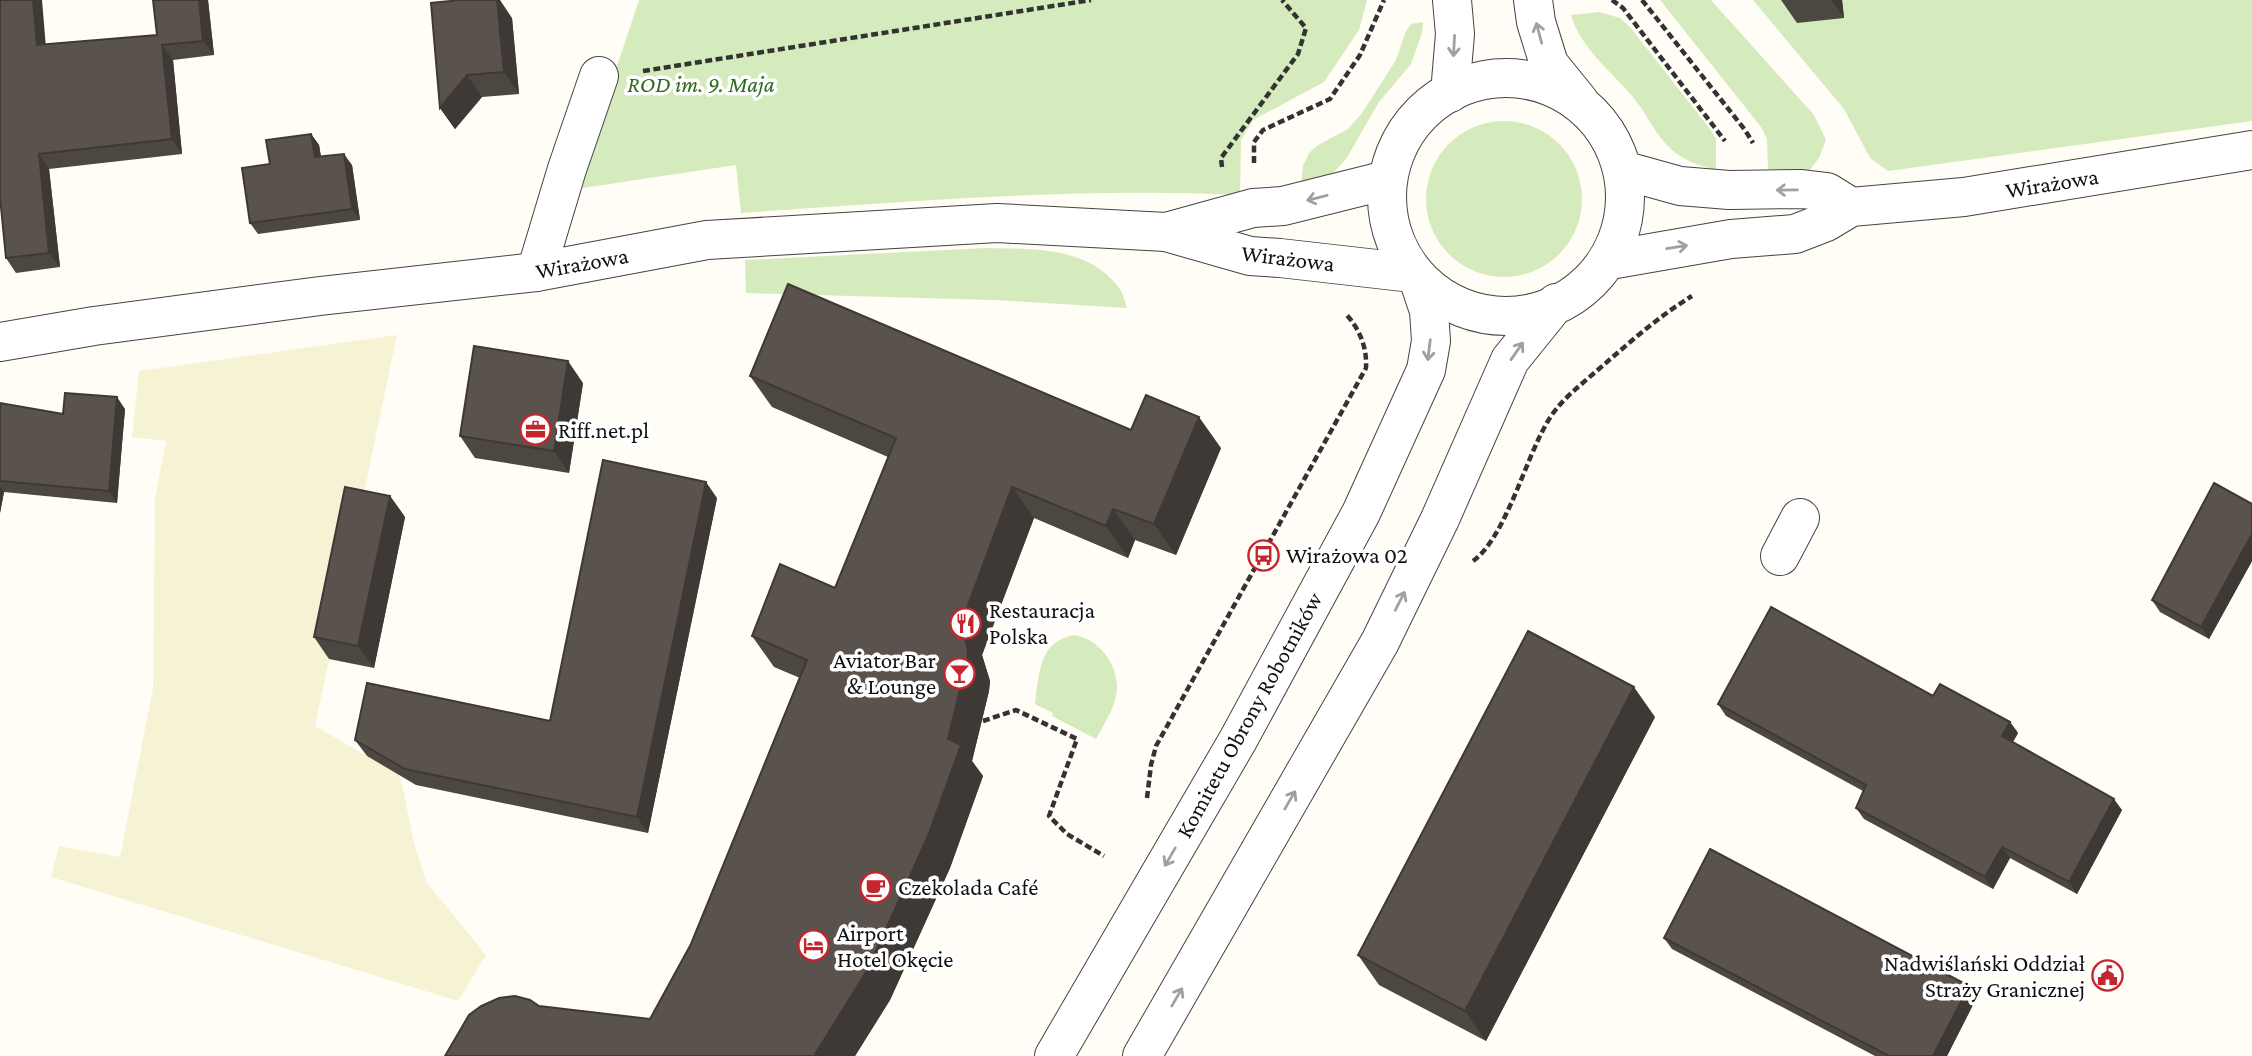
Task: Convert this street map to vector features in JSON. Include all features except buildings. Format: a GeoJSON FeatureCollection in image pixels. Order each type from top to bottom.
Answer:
{"type":"FeatureCollection","features":[{"type":"Feature","properties":{"kind":"street"},"geometry":{"type":"LineString","coordinates":[[1450,93],[1455,34],[1452,0]]}},
{"type":"Feature","properties":{"kind":"street"},"geometry":{"type":"LineString","coordinates":[[1533,0],[1536,22],[1549,64],[1580,103],[1604,126],[1620,153],[1626,172],[1629,198],[1610,260],[1580,292],[1530,312],[1474,308],[1416,278],[1394,245],[1383,210],[1383,181],[1398,138],[1422,113],[1450,93],[1482,82],[1515,80],[1548,88],[1580,103]]}},
{"type":"Feature","properties":{"kind":"street"},"geometry":{"type":"LineString","coordinates":[[536,272],[599,76]]}},
{"type":"Feature","properties":{"kind":"street","name":"Wirażowa"},"geometry":{"type":"LineString","coordinates":[[1610,260],[1731,239],[1796,234],[1826,222],[1851,207],[1964,197],[2252,150]]}},
{"type":"Feature","properties":{"kind":"street"},"geometry":{"type":"LineString","coordinates":[[1626,172],[1680,186],[1826,192],[1851,207]]}},
{"type":"Feature","properties":{"kind":"street","name":"Wirażowa"},"geometry":{"type":"LineString","coordinates":[[1166,232],[1253,208],[1283,206],[1383,181]]}},
{"type":"Feature","properties":{"kind":"street","name":"Wirażowa"},"geometry":{"type":"LineString","coordinates":[[0,342],[94,326],[320,296],[536,272],[707,240],[997,223],[1166,232],[1250,256],[1416,278]]}},
{"type":"Feature","properties":{"kind":"street","name":"Komitetu Obrony Robotników"},"geometry":{"type":"LineString","coordinates":[[1054,1056],[1238,740],[1361,513],[1426,370],[1431,341],[1429,311],[1416,278]]}},
{"type":"Feature","properties":{"kind":"street"},"geometry":{"type":"LineString","coordinates":[[1142,1056],[1380,642],[1440,519],[1510,360],[1556,303]]}},
{"type":"Feature","properties":{"kind":"street"},"geometry":{"type":"LineString","coordinates":[[1780,556],[1800,518]]}},
{"type":"Feature","properties":{"kind":"path"},"geometry":{"type":"LineString","coordinates":[[642,71],[1091,0]]}},
{"type":"Feature","properties":{"kind":"path"},"geometry":{"type":"LineString","coordinates":[[1221,158],[1298,54],[1306,28],[1282,0]]}},
{"type":"Feature","properties":{"kind":"path"},"geometry":{"type":"LineString","coordinates":[[1253,208],[1254,142],[1263,130],[1331,99],[1360,55],[1384,0]]}},
{"type":"Feature","properties":{"kind":"path"},"geometry":{"type":"LineString","coordinates":[[1612,0],[1632,19],[1724,137],[1726,146]]}},
{"type":"Feature","properties":{"kind":"path"},"geometry":{"type":"LineString","coordinates":[[1642,0],[1745,130],[1755,152]]}},
{"type":"Feature","properties":{"kind":"path"},"geometry":{"type":"LineString","coordinates":[[1469,564],[1492,542],[1534,446],[1561,402],[1677,305],[1695,294]]}},
{"type":"Feature","properties":{"kind":"path"},"geometry":{"type":"LineString","coordinates":[[1145,809],[1156,746],[1366,368],[1361,336],[1343,310]]}},
{"type":"Feature","properties":{"kind":"path"},"geometry":{"type":"LineString","coordinates":[[983,721],[1016,710],[1077,739],[1049,816],[1067,835],[1104,856]]}},
{"type":"Feature","properties":{"kind":"shaded area"},"geometry":{"type":"Polygon","coordinates":[[[397,335],[315,726],[400,775],[415,847],[427,883],[486,955],[458,1001],[51,877],[59,846],[120,857],[153,688],[155,499],[166,441],[132,437],[139,371],[397,335]]]}},
{"type":"Feature","properties":{"kind":"green space","name":"ROD im. 9. Maja"},"geometry":{"type":"Polygon","coordinates":[[[639,0],[1367,0],[1359,30],[1324,82],[1253,120],[1241,140],[1240,195],[1053,194],[741,213],[736,165],[576,189],[639,0]]]}},
{"type":"Feature","properties":{"kind":"green space"},"geometry":{"type":"Polygon","coordinates":[[[1660,0],[1711,0],[1814,115],[1826,140],[1819,158],[1809,171],[1768,169],[1767,139],[1761,127],[1660,0]]]}},
{"type":"Feature","properties":{"kind":"green space"},"geometry":{"type":"Polygon","coordinates":[[[1753,0],[2252,0],[2252,121],[1888,171],[1870,158],[1844,109],[1753,0]]]}},
{"type":"Feature","properties":{"kind":"green space"},"geometry":{"type":"Polygon","coordinates":[[[1599,12],[1620,18],[1630,27],[1710,129],[1716,139],[1716,170],[1693,163],[1672,150],[1633,97],[1589,49],[1571,15],[1599,12]]]}},
{"type":"Feature","properties":{"kind":"green space"},"geometry":{"type":"Polygon","coordinates":[[[1423,22],[1411,64],[1379,102],[1346,159],[1330,176],[1300,193],[1303,166],[1309,153],[1348,129],[1362,113],[1396,60],[1406,31],[1411,24],[1423,22]]]}},
{"type":"Feature","properties":{"kind":"green space"},"geometry":{"type":"Polygon","coordinates":[[[1504,121],[1534,127],[1559,144],[1576,169],[1582,199],[1576,229],[1559,254],[1534,271],[1504,277],[1474,271],[1449,254],[1432,229],[1426,199],[1432,169],[1449,144],[1474,127],[1504,121]]]}},
{"type":"Feature","properties":{"kind":"green space"},"geometry":{"type":"Polygon","coordinates":[[[986,248],[1040,250],[1076,257],[1107,274],[1120,290],[1127,308],[993,300],[746,293],[745,260],[986,248]]]}},
{"type":"Feature","properties":{"kind":"green space"},"geometry":{"type":"Polygon","coordinates":[[[1075,635],[1091,641],[1105,654],[1116,678],[1115,701],[1096,739],[1035,704],[1040,670],[1048,651],[1063,638],[1075,635]]]}},
{"type":"Feature","properties":{"kind":"place","name":"Riff.net.pl"},"geometry":{"type":"Point","coordinates":[535,430]}},
{"type":"Feature","properties":{"kind":"place","name":"Wirażowa 02"},"geometry":{"type":"Point","coordinates":[1263,555]}},
{"type":"Feature","properties":{"kind":"place","name":"Restauracja Polska"},"geometry":{"type":"Point","coordinates":[966,623]}},
{"type":"Feature","properties":{"kind":"place","name":"Aviator Bar & Lounge"},"geometry":{"type":"Point","coordinates":[959,673]}},
{"type":"Feature","properties":{"kind":"place","name":"Czekolada Café"},"geometry":{"type":"Point","coordinates":[875,887]}},
{"type":"Feature","properties":{"kind":"place","name":"Airport Hotel Okęcie"},"geometry":{"type":"Point","coordinates":[814,946]}},
{"type":"Feature","properties":{"kind":"place","name":"Nadwiślański Oddział Straży Granicznej"},"geometry":{"type":"Point","coordinates":[2108,976]}}]}
